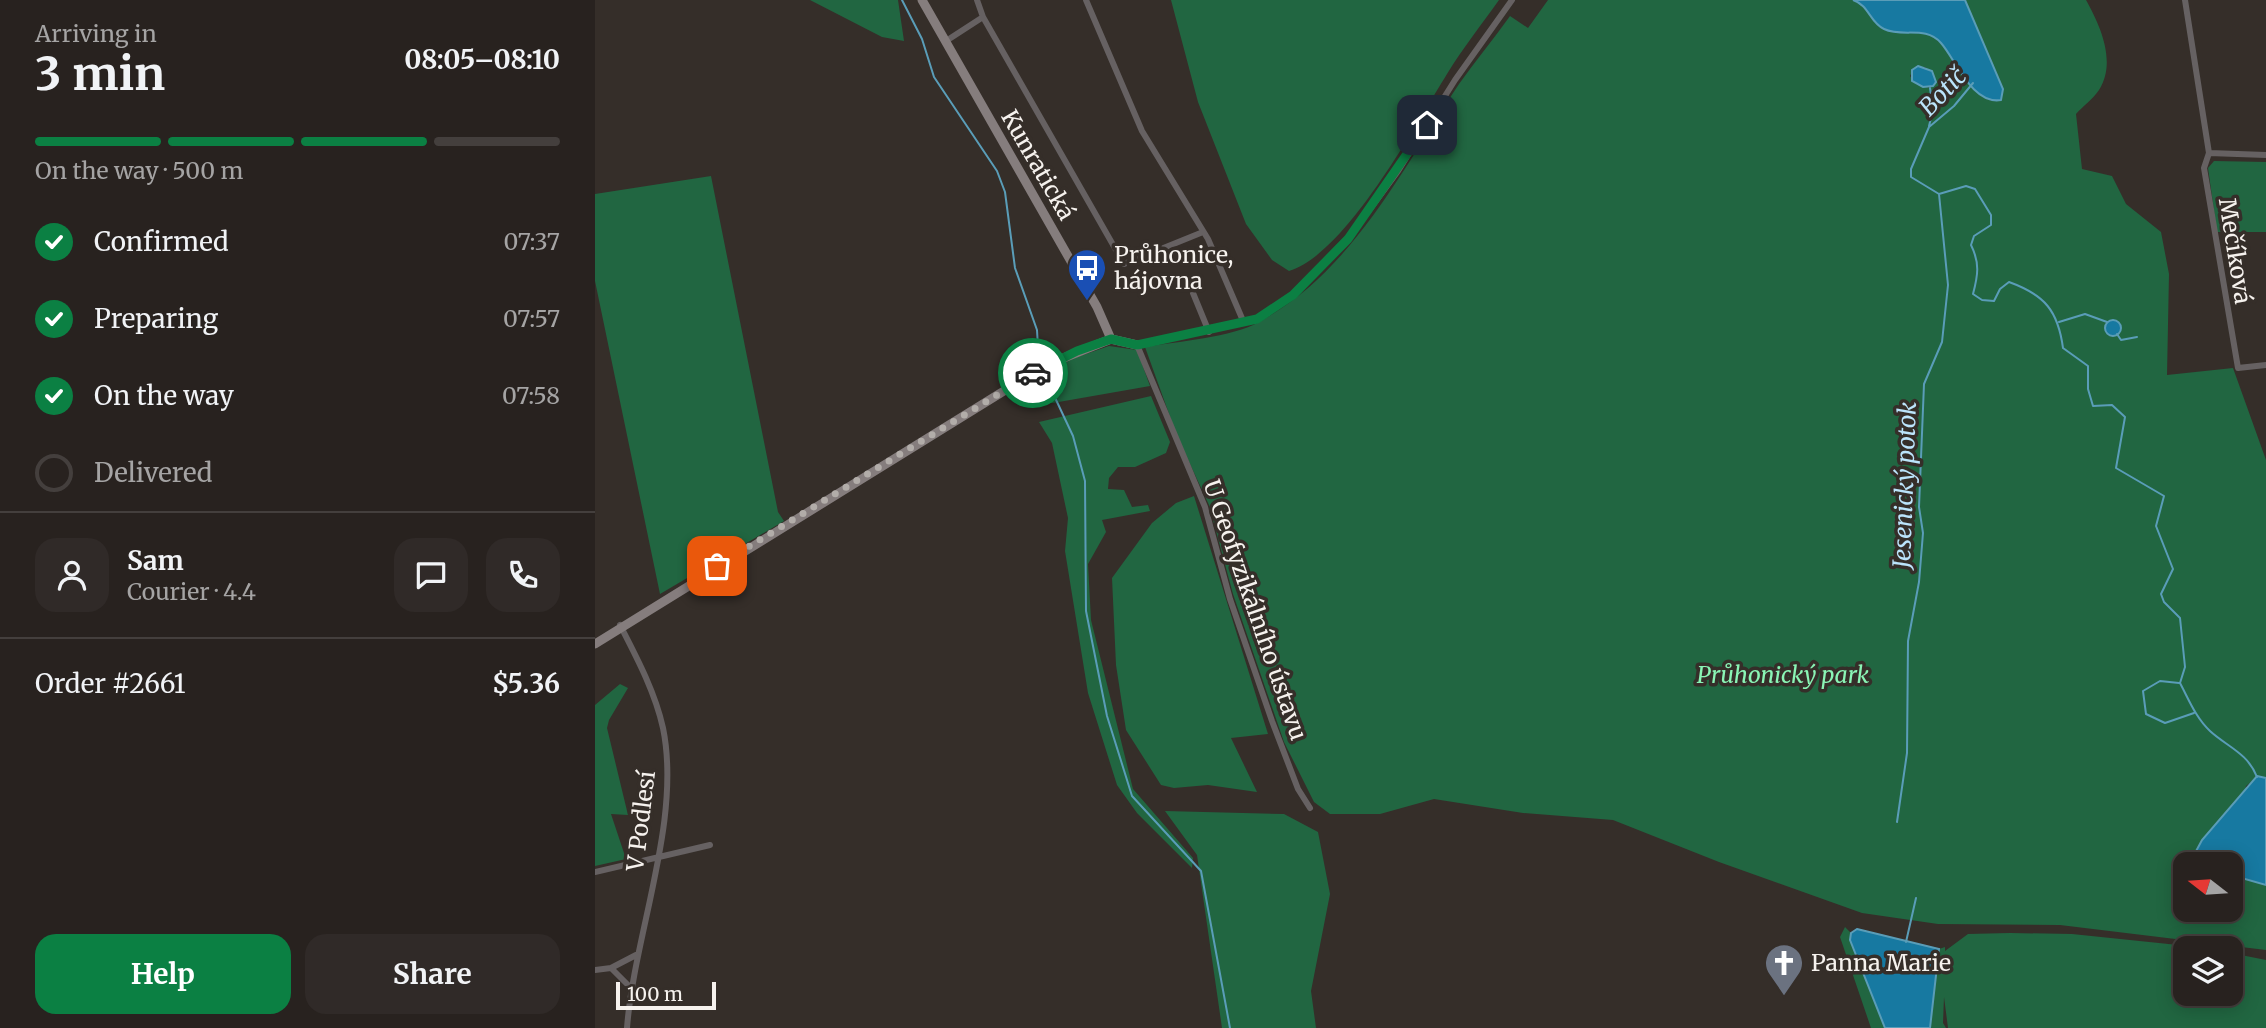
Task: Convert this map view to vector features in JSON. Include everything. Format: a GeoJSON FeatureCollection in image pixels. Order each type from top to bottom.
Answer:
{"type":"FeatureCollection","features":[{"type":"Feature","properties":{"kind":"street","name":"Kunratická"},"geometry":{"type":"LineString","coordinates":[[922,0],[1086,288],[1111,339]]}},
{"type":"Feature","properties":{"kind":"street"},"geometry":{"type":"LineString","coordinates":[[977,0],[983,18],[1124,264],[1203,232]]}},
{"type":"Feature","properties":{"kind":"street"},"geometry":{"type":"LineString","coordinates":[[1086,0],[1142,131],[1203,232],[1244,323]]}},
{"type":"Feature","properties":{"kind":"street"},"geometry":{"type":"LineString","coordinates":[[595,644],[621,625],[1046,365],[1111,339],[1137,345],[1244,323],[1257,319],[1293,295],[1348,239],[1398,171],[1455,80],[1513,0]]}},
{"type":"Feature","properties":{"kind":"street","name":"Mečíková"},"geometry":{"type":"LineString","coordinates":[[2185,0],[2209,153],[2204,168],[2238,368],[2266,365]]}},
{"type":"Feature","properties":{"kind":"street"},"geometry":{"type":"LineString","coordinates":[[946,41],[983,18]]}},
{"type":"Feature","properties":{"kind":"street"},"geometry":{"type":"LineString","coordinates":[[2209,153],[2266,155]]}},
{"type":"Feature","properties":{"kind":"street"},"geometry":{"type":"LineString","coordinates":[[1193,293],[1209,332]]}},
{"type":"Feature","properties":{"kind":"street","name":"U Geofyzikálního ústavu"},"geometry":{"type":"LineString","coordinates":[[1137,345],[1205,507],[1230,599],[1272,721],[1299,789],[1310,808]]}},
{"type":"Feature","properties":{"kind":"street","name":"V Podlesí"},"geometry":{"type":"LineString","coordinates":[[621,625],[648,682],[663,728],[666,784],[657,858],[630,987],[627,1028]]}},
{"type":"Feature","properties":{"kind":"street"},"geometry":{"type":"LineString","coordinates":[[595,872],[710,845]]}},
{"type":"Feature","properties":{"kind":"street"},"geometry":{"type":"LineString","coordinates":[[595,970],[611,968],[636,955]]}},
{"type":"Feature","properties":{"kind":"street"},"geometry":{"type":"LineString","coordinates":[[611,968],[630,987]]}},
{"type":"Feature","properties":{"kind":"green space"},"geometry":{"type":"Polygon","coordinates":[[[810,0],[898,0],[904,41],[882,37],[810,0]]]}},
{"type":"Feature","properties":{"kind":"green space"},"geometry":{"type":"Polygon","coordinates":[[[1171,0],[1499,0],[1453,64],[1378,185],[1356,214],[1311,260],[1289,271],[1272,260],[1246,224],[1198,102],[1171,0]]]}},
{"type":"Feature","properties":{"kind":"green space","name":"Průhonický park"},"geometry":{"type":"Polygon","coordinates":[[[1548,0],[1853,0],[1860,3],[1886,30],[1929,34],[1946,50],[1977,92],[1986,99],[1997,101],[2003,89],[1965,0],[2086,0],[2105,44],[2107,68],[2099,90],[2076,114],[2082,169],[2112,176],[2126,204],[2161,232],[2169,274],[2167,375],[2233,368],[2266,460],[2266,778],[2257,777],[2246,786],[2245,792],[2202,840],[2198,852],[2173,852],[2173,922],[2243,922],[2243,878],[2266,885],[2266,950],[2243,947],[2243,936],[2173,936],[2173,939],[2060,925],[1938,924],[1862,913],[1719,862],[1613,820],[1523,813],[1434,799],[1380,814],[1330,814],[1314,802],[1284,742],[1233,594],[1209,505],[1177,436],[1145,347],[1235,332],[1248,327],[1292,301],[1322,276],[1373,216],[1459,84],[1510,16],[1528,28],[1548,0]],[[1925,67],[1914,68],[1910,76],[1916,84],[1930,88],[1935,78],[1925,67]]]}},
{"type":"Feature","properties":{"kind":"green space"},"geometry":{"type":"Polygon","coordinates":[[[2214,161],[2266,162],[2266,232],[2217,232],[2208,168],[2214,161]]]}},
{"type":"Feature","properties":{"kind":"green space"},"geometry":{"type":"Polygon","coordinates":[[[711,176],[778,512],[784,521],[660,594],[595,281],[595,194],[711,176]]]}},
{"type":"Feature","properties":{"kind":"green space"},"geometry":{"type":"Polygon","coordinates":[[[1109,346],[1137,350],[1150,386],[1053,403],[1026,402],[1016,390],[1057,364],[1109,346]]]}},
{"type":"Feature","properties":{"kind":"green space"},"geometry":{"type":"Polygon","coordinates":[[[1151,396],[1170,442],[1166,453],[1135,467],[1118,467],[1109,478],[1108,489],[1124,490],[1132,507],[1148,505],[1150,511],[1102,520],[1106,532],[1088,564],[1091,620],[1133,789],[1193,858],[1192,868],[1137,813],[1117,785],[1088,693],[1065,551],[1068,518],[1052,443],[1039,422],[1151,396]]]}},
{"type":"Feature","properties":{"kind":"green space"},"geometry":{"type":"Polygon","coordinates":[[[1194,496],[1268,734],[1231,738],[1257,792],[1208,785],[1174,788],[1161,785],[1126,730],[1116,665],[1112,578],[1152,523],[1176,503],[1194,496]]]}},
{"type":"Feature","properties":{"kind":"green space"},"geometry":{"type":"Polygon","coordinates":[[[620,684],[628,688],[607,728],[628,815],[611,814],[626,859],[595,866],[595,705],[620,684]]]}},
{"type":"Feature","properties":{"kind":"green space"},"geometry":{"type":"Polygon","coordinates":[[[1165,811],[1284,814],[1318,832],[1330,894],[1311,991],[1316,1028],[1222,1028],[1197,855],[1165,811]]]}},
{"type":"Feature","properties":{"kind":"green space"},"geometry":{"type":"Polygon","coordinates":[[[1845,927],[1851,933],[1850,940],[1885,1028],[1871,1028],[1840,937],[1845,927]]]}},
{"type":"Feature","properties":{"kind":"green space"},"geometry":{"type":"Polygon","coordinates":[[[1968,934],[2072,934],[2173,944],[2173,1006],[2243,1006],[2243,955],[2266,960],[2266,1028],[1948,1028],[1944,997],[1943,1023],[1946,1028],[1930,1028],[1939,949],[1945,947],[1945,951],[1968,934]]]}},
{"type":"Feature","properties":{"kind":"water"},"geometry":{"type":"Polygon","coordinates":[[[1853,0],[1965,0],[2003,89],[2001,100],[1991,100],[1973,89],[1935,38],[1928,34],[1884,29],[1875,23],[1863,6],[1853,0]]]}},
{"type":"Feature","properties":{"kind":"water"},"geometry":{"type":"Polygon","coordinates":[[[1918,66],[1932,71],[1936,82],[1933,86],[1923,87],[1912,81],[1912,70],[1918,66]]]}},
{"type":"Feature","properties":{"kind":"water"},"geometry":{"type":"Polygon","coordinates":[[[2113,320],[2119,322],[2119,334],[2113,336],[2107,334],[2105,328],[2107,322],[2113,320]]]}},
{"type":"Feature","properties":{"kind":"water"},"geometry":{"type":"Polygon","coordinates":[[[2257,776],[2266,778],[2266,885],[2243,878],[2243,852],[2196,852],[2202,840],[2257,776]]]}},
{"type":"Feature","properties":{"kind":"water"},"geometry":{"type":"Polygon","coordinates":[[[1857,929],[1939,949],[1930,1028],[1885,1028],[1850,940],[1851,933],[1857,929]]]}},
{"type":"Feature","properties":{"kind":"waterway"},"geometry":{"type":"LineString","coordinates":[[902,0],[922,39],[934,77],[997,171],[1005,192],[1015,268],[1037,330],[1039,365]]}},
{"type":"Feature","properties":{"kind":"waterway","name":"Botič"},"geometry":{"type":"LineString","coordinates":[[1973,83],[1954,106],[1929,127],[1911,169],[1911,177],[1939,194],[1966,186],[1975,189],[1991,215],[1991,225],[1974,236],[1971,245],[1977,269],[1973,294],[1982,300],[1994,301],[2000,289],[2009,282],[2041,299],[2058,324],[2063,348],[2088,366],[2088,389],[2093,406],[2112,405],[2125,417],[2116,468],[2164,496],[2156,526],[2173,569],[2161,594],[2164,602],[2180,618],[2185,667],[2180,683],[2205,726],[2242,756],[2257,777]]}},
{"type":"Feature","properties":{"kind":"waterway"},"geometry":{"type":"LineString","coordinates":[[1929,126],[1933,110],[1930,88]]}},
{"type":"Feature","properties":{"kind":"waterway","name":"Jesenický potok"},"geometry":{"type":"LineString","coordinates":[[1897,822],[1907,753],[1908,641],[1919,582],[1923,533],[1919,507],[1924,384],[1942,342],[1948,285],[1939,194]]}},
{"type":"Feature","properties":{"kind":"waterway"},"geometry":{"type":"LineString","coordinates":[[2059,322],[2085,314],[2107,322]]}},
{"type":"Feature","properties":{"kind":"waterway"},"geometry":{"type":"LineString","coordinates":[[2117,334],[2121,340],[2137,337]]}},
{"type":"Feature","properties":{"kind":"waterway"},"geometry":{"type":"LineString","coordinates":[[1042,370],[1073,436],[1085,481],[1086,611],[1107,716],[1132,796],[1201,871],[1230,1028]]}},
{"type":"Feature","properties":{"kind":"waterway"},"geometry":{"type":"LineString","coordinates":[[2179,683],[2160,681],[2143,691],[2146,714],[2165,723],[2194,713]]}},
{"type":"Feature","properties":{"kind":"waterway","name":"Jesenický potok"},"geometry":{"type":"LineString","coordinates":[[1906,942],[1916,898]]}},
{"type":"Feature","properties":{"kind":"way so far"},"geometry":{"type":"LineString","coordinates":[[717,566],[1033,373]]}},
{"type":"Feature","properties":{"kind":"place","name":"Průhonice, hájovna"},"geometry":{"type":"Point","coordinates":[1087,302]}},
{"type":"Feature","properties":{"kind":"place","name":"Panna Marie"},"geometry":{"type":"Point","coordinates":[1784,997]}},
{"type":"Feature","properties":{"kind":"route"},"geometry":{"type":"LineString","coordinates":[[1033,373],[1077,351],[1111,339],[1137,345],[1212,331],[1257,319],[1293,295],[1348,239],[1398,171],[1427,125]]}}]}
